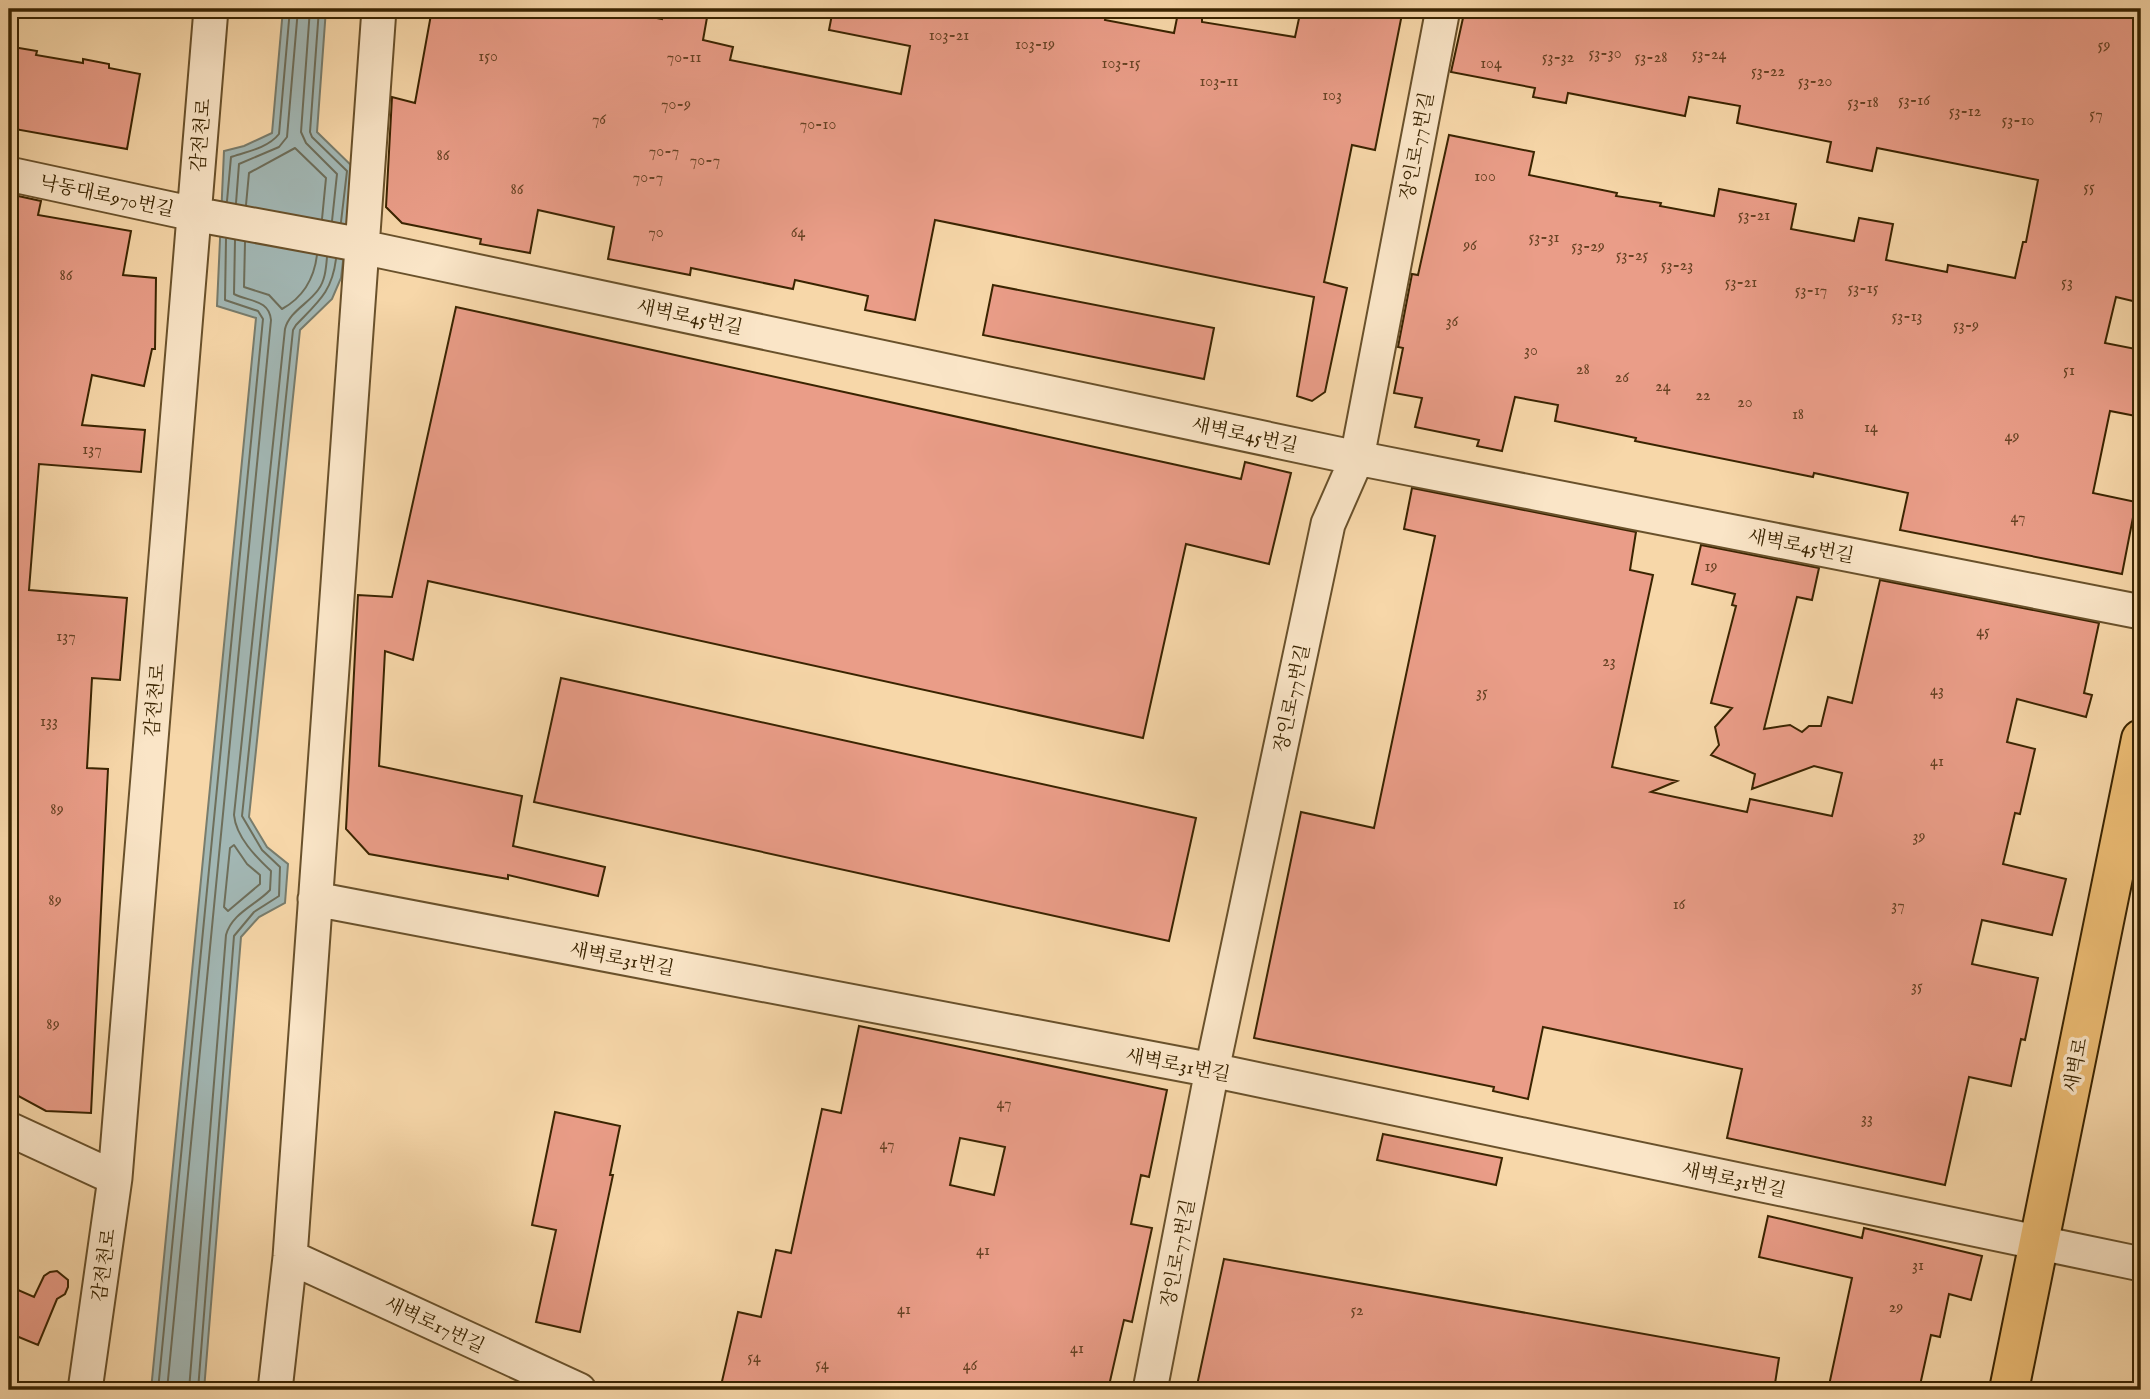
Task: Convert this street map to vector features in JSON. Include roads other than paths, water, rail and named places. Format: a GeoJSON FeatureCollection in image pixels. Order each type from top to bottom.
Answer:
{"type":"FeatureCollection","features":[{"type":"Feature","properties":{"kind":"main road","name":"새벽로"},"geometry":{"type":"LineString","coordinates":[[2009,1390],[2141,739]]}},
{"type":"Feature","properties":{"kind":"street","name":"감전천로"},"geometry":{"type":"LineString","coordinates":[[85,1390],[115,1178],[200,215],[211,9]]}},
{"type":"Feature","properties":{"kind":"street"},"geometry":{"type":"LineString","coordinates":[[275,1390],[290,1257],[356,245],[379,9]]}},
{"type":"Feature","properties":{"kind":"street","name":"장인로77번길"},"geometry":{"type":"LineString","coordinates":[[1150,1390],[1212,1070],[1328,524],[1357,458],[1443,9]]}},
{"type":"Feature","properties":{"kind":"street","name":"낙동대로970번길"},"geometry":{"type":"LineString","coordinates":[[9,174],[356,245]]}},
{"type":"Feature","properties":{"kind":"street","name":"새벽로45번길"},"geometry":{"type":"LineString","coordinates":[[356,245],[1357,458],[2141,612]]}},
{"type":"Feature","properties":{"kind":"street","name":"새벽로31번길"},"geometry":{"type":"LineString","coordinates":[[315,899],[1212,1070],[2141,1264]]}},
{"type":"Feature","properties":{"kind":"street"},"geometry":{"type":"LineString","coordinates":[[9,1129],[115,1178]]}},
{"type":"Feature","properties":{"kind":"street","name":"새벽로17번길"},"geometry":{"type":"LineString","coordinates":[[290,1257],[579,1390]]}},
{"type":"Feature","properties":{"kind":"water"},"geometry":{"type":"Polygon","coordinates":[[[283,9],[326,9],[317,132],[354,168],[341,278],[332,299],[300,330],[249,817],[267,847],[288,864],[285,903],[259,917],[241,937],[204,1390],[151,1390],[256,318],[217,306],[224,151],[244,146],[272,133],[283,9]]]}}]}
